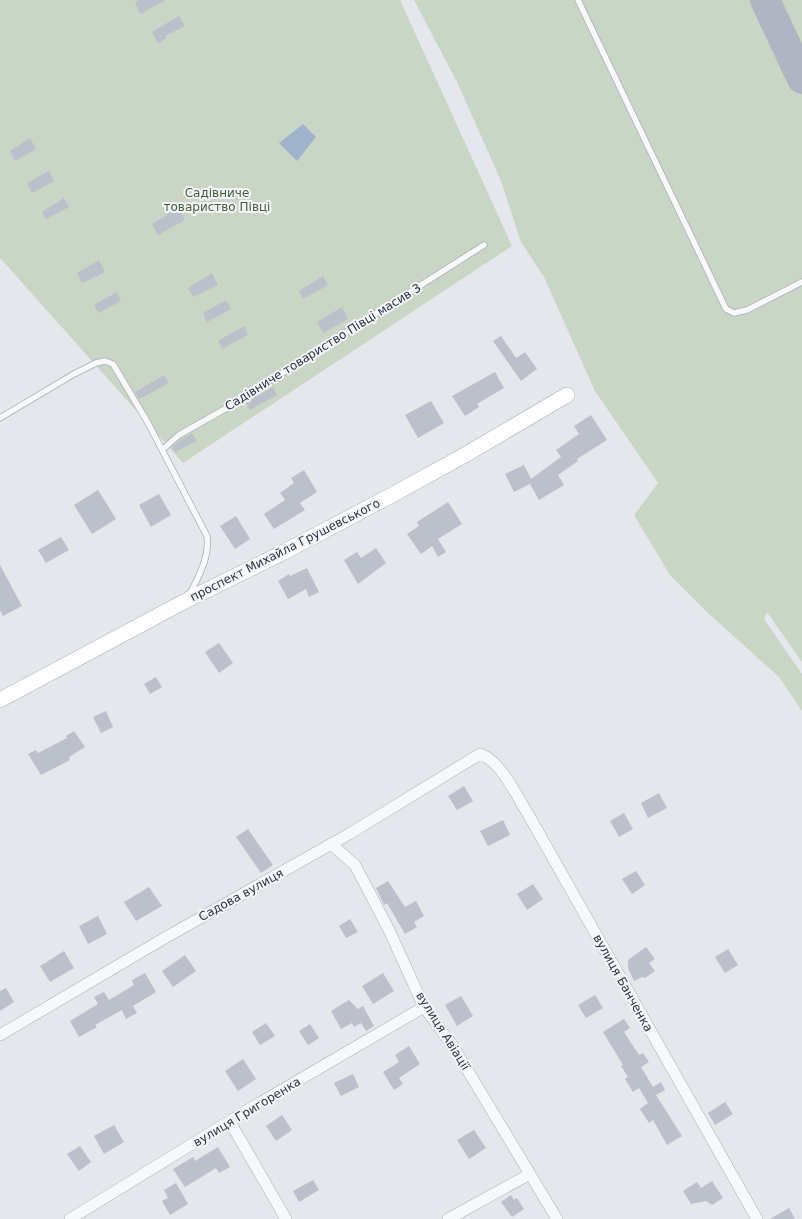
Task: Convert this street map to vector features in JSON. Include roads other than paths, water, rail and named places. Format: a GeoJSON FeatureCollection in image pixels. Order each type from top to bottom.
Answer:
{"type":"FeatureCollection","features":[{"type":"Feature","properties":{"kind":"street","name":"проспект Михайла Грушевського"},"geometry":{"type":"LineString","coordinates":[[0,700],[189,599],[392,495],[567,395]]}},
{"type":"Feature","properties":{"kind":"street","name":"Садова вулиця"},"geometry":{"type":"LineString","coordinates":[[0,1035],[163,939],[331,844],[480,754]]}},
{"type":"Feature","properties":{"kind":"street","name":"вулиця Банченка"},"geometry":{"type":"LineString","coordinates":[[480,754],[489,757],[497,765],[528,814],[757,1219]]}},
{"type":"Feature","properties":{"kind":"street","name":"вулиця Авіації"},"geometry":{"type":"LineString","coordinates":[[331,844],[355,865],[389,930],[424,1006],[453,1046],[557,1219]]}},
{"type":"Feature","properties":{"kind":"street","name":"вулиця Григоренка"},"geometry":{"type":"LineString","coordinates":[[70,1219],[251,1108],[424,1006]]}},
{"type":"Feature","properties":{"kind":"street"},"geometry":{"type":"LineString","coordinates":[[230,1122],[286,1219]]}},
{"type":"Feature","properties":{"kind":"street"},"geometry":{"type":"LineString","coordinates":[[448,1219],[530,1174]]}},
{"type":"Feature","properties":{"kind":"lane"},"geometry":{"type":"LineString","coordinates":[[578,0],[726,309],[734,313],[747,310],[802,282]]}},
{"type":"Feature","properties":{"kind":"lane","name":"Садівниче товариство Півці масив 3"},"geometry":{"type":"LineString","coordinates":[[163,449],[178,434],[232,405],[484,244]]}},
{"type":"Feature","properties":{"kind":"lane"},"geometry":{"type":"LineString","coordinates":[[0,418],[96,363],[105,361],[113,364],[163,449],[207,536],[209,546],[207,557],[189,599]]}},
{"type":"Feature","properties":{"kind":"water"},"geometry":{"type":"Polygon","coordinates":[[[303,124],[316,137],[297,161],[279,143],[303,124]]]}},
{"type":"Feature","properties":{"kind":"park label","name":"Садівниче товариство Півці"},"geometry":{"type":"Point","coordinates":[217,200]}}]}
